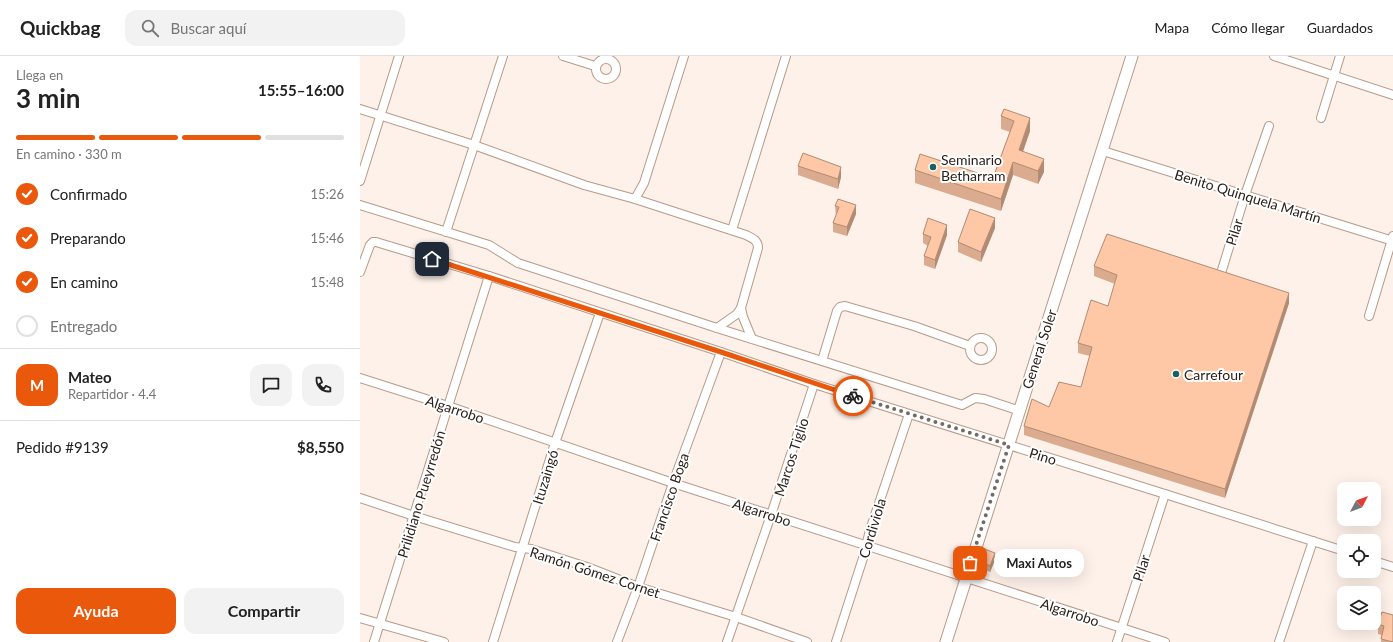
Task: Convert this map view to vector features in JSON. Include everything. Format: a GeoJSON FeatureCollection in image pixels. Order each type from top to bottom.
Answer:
{"type":"FeatureCollection","features":[{"type":"Feature","properties":{"kind":"street"},"geometry":{"type":"LineString","coordinates":[[360,181],[399,56]]}},
{"type":"Feature","properties":{"kind":"street"},"geometry":{"type":"LineString","coordinates":[[446,232],[503,56]]}},
{"type":"Feature","properties":{"kind":"street"},"geometry":{"type":"LineString","coordinates":[[563,56],[595,66]]}},
{"type":"Feature","properties":{"kind":"street"},"geometry":{"type":"LineString","coordinates":[[635,199],[644,183],[684,56]]}},
{"type":"Feature","properties":{"kind":"street"},"geometry":{"type":"LineString","coordinates":[[732,230],[786,56]]}},
{"type":"Feature","properties":{"kind":"street","name":"General Soler"},"geometry":{"type":"LineString","coordinates":[[946,642],[965,578],[1020,411],[1132,56]]}},
{"type":"Feature","properties":{"kind":"street"},"geometry":{"type":"LineString","coordinates":[[1274,56],[1393,95]]}},
{"type":"Feature","properties":{"kind":"street"},"geometry":{"type":"LineString","coordinates":[[1321,118],[1340,56]]}},
{"type":"Feature","properties":{"kind":"street"},"geometry":{"type":"LineString","coordinates":[[360,109],[474,145],[584,185],[635,199],[732,230],[756,240],[758,245],[741,308],[736,314],[717,328]]}},
{"type":"Feature","properties":{"kind":"street","name":"Pilar"},"geometry":{"type":"LineString","coordinates":[[1222,270],[1245,195],[1269,126]]}},
{"type":"Feature","properties":{"kind":"street","name":"Benito Quinquela Martín"},"geometry":{"type":"LineString","coordinates":[[1103,150],[1245,195],[1392,238]]}},
{"type":"Feature","properties":{"kind":"street"},"geometry":{"type":"LineString","coordinates":[[360,205],[489,245],[518,263],[717,328],[962,405],[975,398],[984,399],[1020,411]]}},
{"type":"Feature","properties":{"kind":"street"},"geometry":{"type":"LineString","coordinates":[[1369,316],[1392,238]]}},
{"type":"Feature","properties":{"kind":"street","name":"Pino"},"geometry":{"type":"LineString","coordinates":[[362,261],[370,245],[373,242],[376,242],[489,276],[814,384],[1337,549]]}},
{"type":"Feature","properties":{"kind":"street"},"geometry":{"type":"LineString","coordinates":[[360,272],[362,261]]}},
{"type":"Feature","properties":{"kind":"street","name":"Prilidiano Pueyrredón"},"geometry":{"type":"LineString","coordinates":[[374,642],[489,276]]}},
{"type":"Feature","properties":{"kind":"street"},"geometry":{"type":"LineString","coordinates":[[822,361],[837,311],[840,307],[845,306],[914,326],[970,346]]}},
{"type":"Feature","properties":{"kind":"street"},"geometry":{"type":"LineString","coordinates":[[741,308],[745,323],[752,339]]}},
{"type":"Feature","properties":{"kind":"street","name":"Ituzaingó"},"geometry":{"type":"LineString","coordinates":[[493,642],[555,443],[600,313]]}},
{"type":"Feature","properties":{"kind":"street","name":"Francisco Boga"},"geometry":{"type":"LineString","coordinates":[[617,642],[638,587],[673,483],[721,352]]}},
{"type":"Feature","properties":{"kind":"street","name":"Algarrobo"},"geometry":{"type":"LineString","coordinates":[[360,378],[448,406],[673,483],[1165,642]]}},
{"type":"Feature","properties":{"kind":"street","name":"Marcos Tiglio"},"geometry":{"type":"LineString","coordinates":[[727,642],[772,515],[814,384]]}},
{"type":"Feature","properties":{"kind":"street","name":"Cordiviola"},"geometry":{"type":"LineString","coordinates":[[836,642],[909,414]]}},
{"type":"Feature","properties":{"kind":"street","name":"Pilar"},"geometry":{"type":"LineString","coordinates":[[1117,642],[1165,494]]}},
{"type":"Feature","properties":{"kind":"street","name":"Ramón Gómez Cornet"},"geometry":{"type":"LineString","coordinates":[[360,498],[414,516],[523,548],[532,549],[587,567],[638,587],[736,617],[807,642]]}},
{"type":"Feature","properties":{"kind":"street"},"geometry":{"type":"LineString","coordinates":[[1278,642],[1313,541]]}},
{"type":"Feature","properties":{"kind":"street"},"geometry":{"type":"LineString","coordinates":[[1381,563],[1393,567]]}},
{"type":"Feature","properties":{"kind":"street"},"geometry":{"type":"LineString","coordinates":[[360,618],[444,642]]}},
{"type":"Feature","properties":{"kind":"building"},"geometry":{"type":"Polygon","coordinates":[[[1004,109],[1030,118],[1019,150],[1044,159],[1038,171],[1013,162],[1001,199],[915,170],[920,154],[993,178],[1014,121],[1001,116],[1004,109]]]}},
{"type":"Feature","properties":{"kind":"building"},"geometry":{"type":"Polygon","coordinates":[[[803,153],[841,167],[838,179],[798,166],[803,153]]]}},
{"type":"Feature","properties":{"kind":"building"},"geometry":{"type":"Polygon","coordinates":[[[838,199],[856,205],[847,227],[833,223],[839,207],[835,206],[838,199]]]}},
{"type":"Feature","properties":{"kind":"building"},"geometry":{"type":"Polygon","coordinates":[[[970,209],[995,218],[981,252],[958,242],[970,209]]]}},
{"type":"Feature","properties":{"kind":"building"},"geometry":{"type":"Polygon","coordinates":[[[928,218],[947,225],[935,260],[924,256],[931,237],[923,234],[928,218]]]}},
{"type":"Feature","properties":{"kind":"building","name":"Carrefour"},"geometry":{"type":"Polygon","coordinates":[[[1107,234],[1289,293],[1225,489],[1024,426],[1032,399],[1049,407],[1059,382],[1081,387],[1092,347],[1078,343],[1091,300],[1108,306],[1117,275],[1094,266],[1107,234]]]}},
{"type":"Feature","properties":{"kind":"building"},"geometry":{"type":"Polygon","coordinates":[[[982,548],[995,553],[990,566],[978,560],[982,548]]]}},
{"type":"Feature","properties":{"kind":"building"},"geometry":{"type":"Polygon","coordinates":[[[1382,612],[1393,615],[1393,642],[1381,639],[1384,626],[1381,625],[1382,612]]]}},
{"type":"Feature","properties":{"kind":"way so far"},"geometry":{"type":"LineString","coordinates":[[853,396],[1009,445],[970,563]]}},
{"type":"Feature","properties":{"kind":"place","name":"Seminario Betharram"},"geometry":{"type":"Point","coordinates":[933,167]}},
{"type":"Feature","properties":{"kind":"place","name":"Carrefour"},"geometry":{"type":"Point","coordinates":[1176,374]}},
{"type":"Feature","properties":{"kind":"place","name":"Maxi Autos"},"geometry":{"type":"Point","coordinates":[970,563]}},
{"type":"Feature","properties":{"kind":"route"},"geometry":{"type":"LineString","coordinates":[[432,259],[489,276],[853,396]]}}]}
